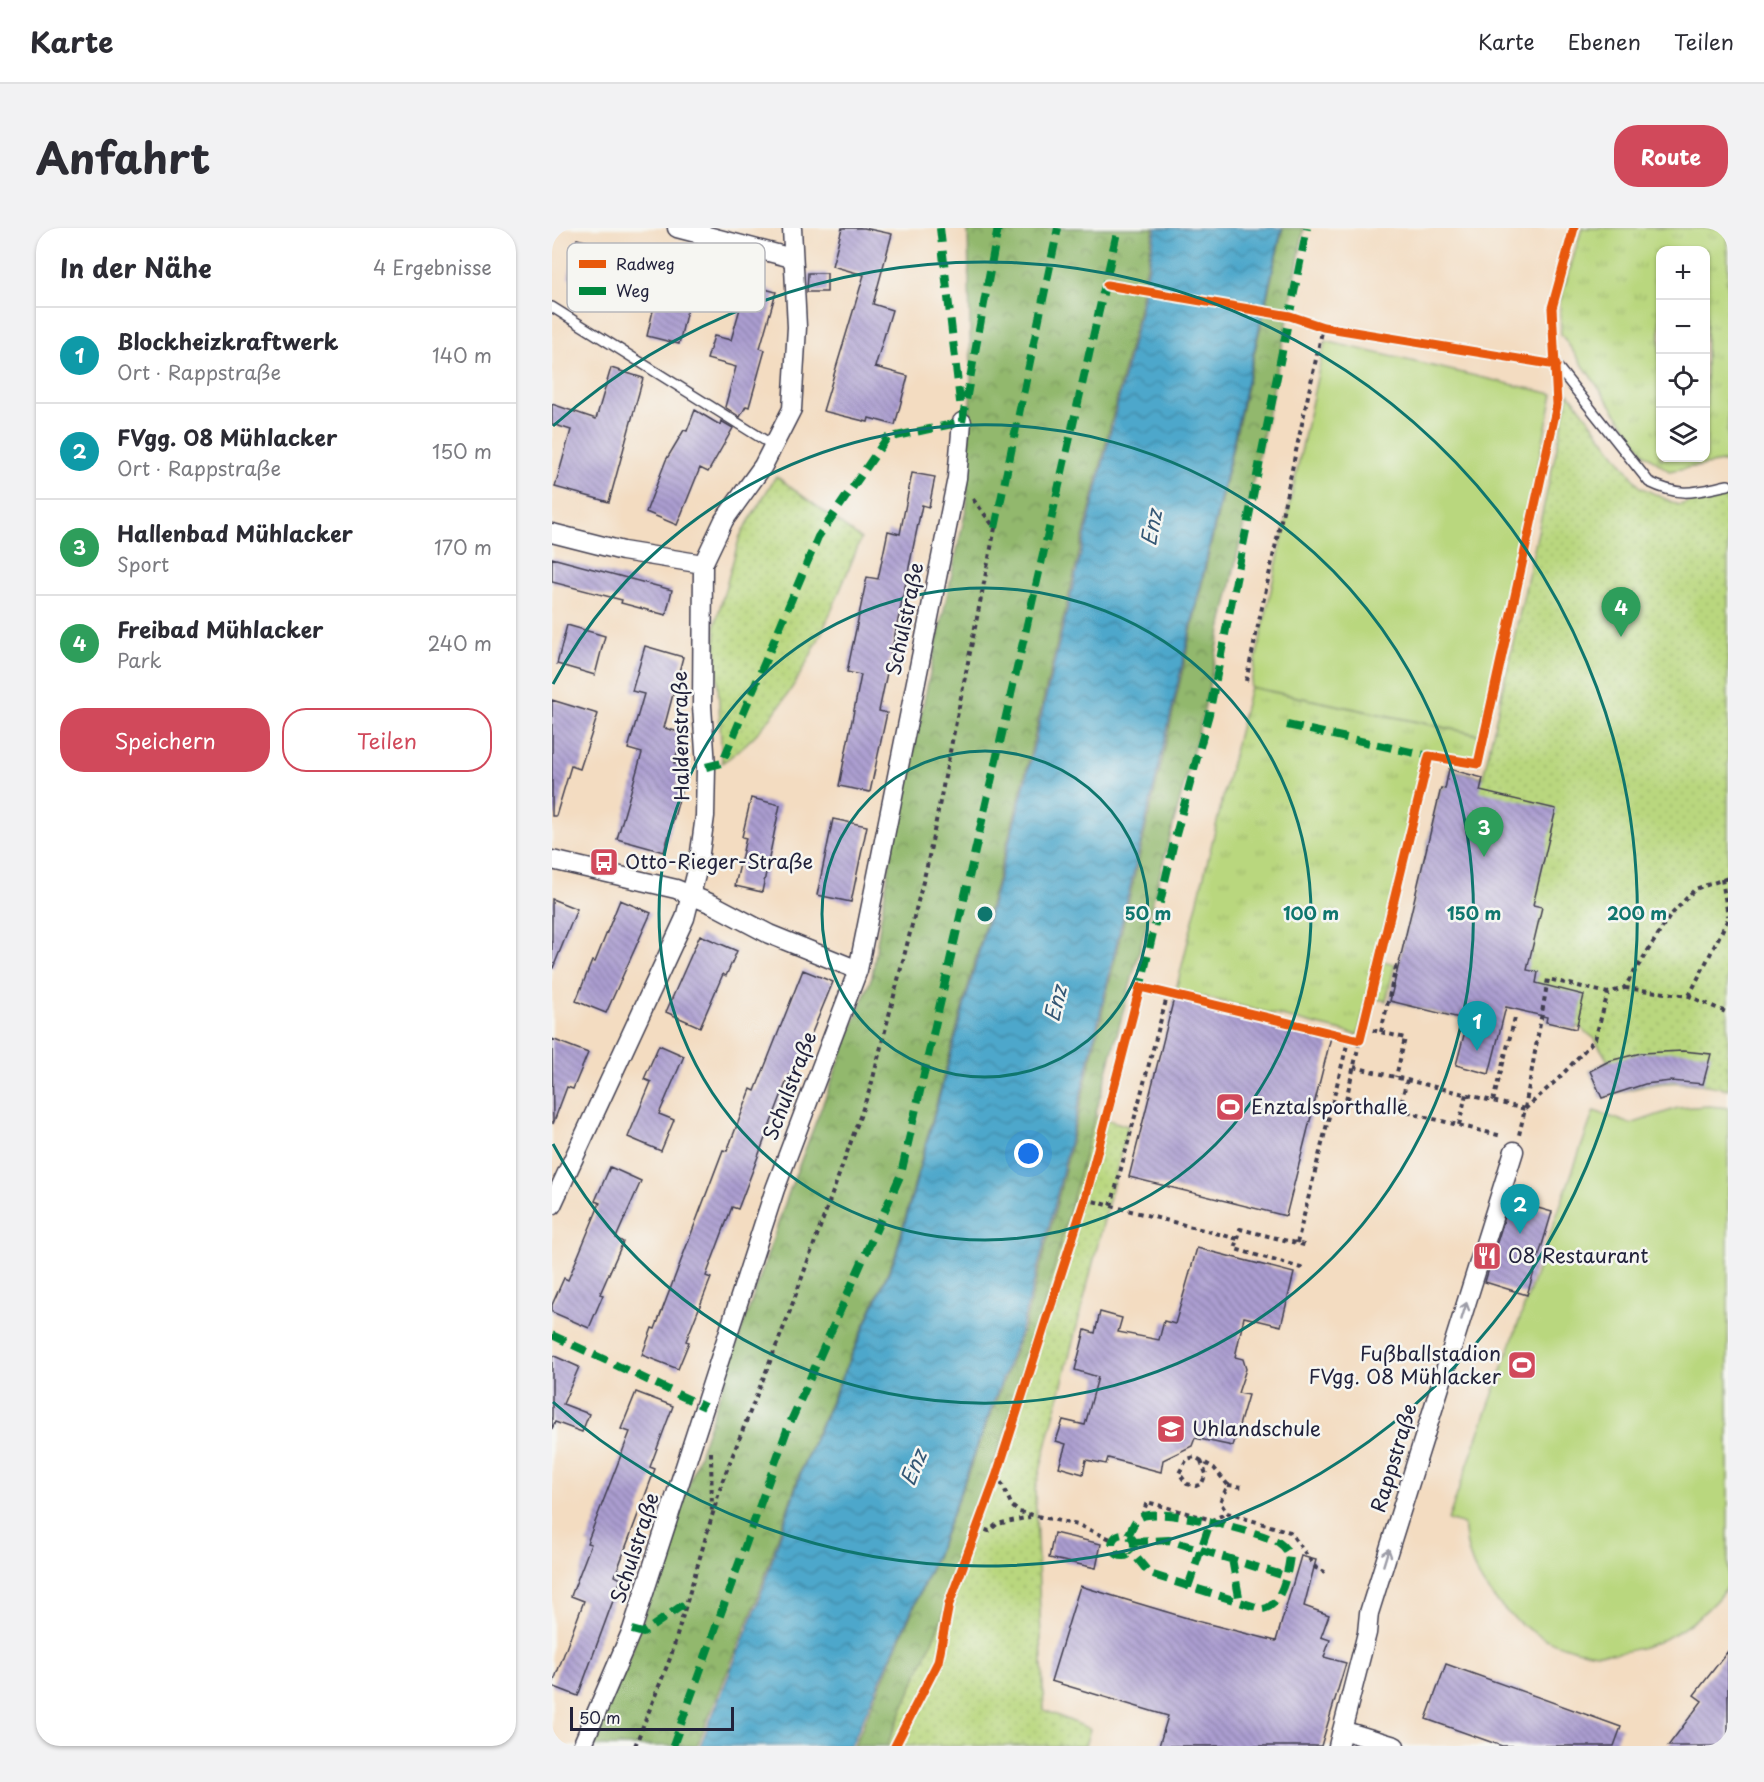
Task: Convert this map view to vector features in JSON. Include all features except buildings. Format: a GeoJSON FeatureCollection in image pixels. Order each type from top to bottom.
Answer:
{"type":"FeatureCollection","features":[{"type":"Feature","properties":{"kind":"street"},"geometry":{"type":"LineString","coordinates":[[677,228],[734,243]]}},
{"type":"Feature","properties":{"kind":"street","name":"Haldenstraße"},"geometry":{"type":"LineString","coordinates":[[552,1205],[685,918],[692,895],[705,816],[702,706],[703,564],[724,520],[763,466],[792,409],[797,327],[792,228]]}},
{"type":"Feature","properties":{"kind":"street"},"geometry":{"type":"LineString","coordinates":[[765,251],[792,258]]}},
{"type":"Feature","properties":{"kind":"street","name":"Schulstraße"},"geometry":{"type":"LineString","coordinates":[[582,1746],[632,1630],[775,1189],[858,970],[957,478],[962,422]]}},
{"type":"Feature","properties":{"kind":"street"},"geometry":{"type":"LineString","coordinates":[[552,533],[623,551],[703,564]]}},
{"type":"Feature","properties":{"kind":"street"},"geometry":{"type":"LineString","coordinates":[[552,860],[692,895],[769,934],[858,970]]}},
{"type":"Feature","properties":{"kind":"street","name":"Rappstraße"},"geometry":{"type":"LineString","coordinates":[[1340,1738],[1367,1633],[1369,1613],[1516,1145]]}},
{"type":"Feature","properties":{"kind":"street"},"geometry":{"type":"LineString","coordinates":[[1340,1738],[1395,1746]]}},
{"type":"Feature","properties":{"kind":"lane"},"geometry":{"type":"LineString","coordinates":[[552,307],[774,446]]}},
{"type":"Feature","properties":{"kind":"lane"},"geometry":{"type":"LineString","coordinates":[[1556,365],[1649,482],[1670,492],[1688,493],[1728,485]]}},
{"type":"Feature","properties":{"kind":"path"},"geometry":{"type":"LineString","coordinates":[[1312,323],[1335,328]]}},
{"type":"Feature","properties":{"kind":"path"},"geometry":{"type":"LineString","coordinates":[[1246,681],[1323,327]]}},
{"type":"Feature","properties":{"kind":"path"},"geometry":{"type":"LineString","coordinates":[[635,1746],[671,1656],[722,1482],[787,1319],[871,1086],[927,866],[995,528],[957,478]]}},
{"type":"Feature","properties":{"kind":"path"},"geometry":{"type":"LineString","coordinates":[[1624,988],[1670,916],[1695,890],[1728,878]]}},
{"type":"Feature","properties":{"kind":"path"},"geometry":{"type":"LineString","coordinates":[[1689,996],[1728,917],[1722,879]]}},
{"type":"Feature","properties":{"kind":"path"},"geometry":{"type":"LineString","coordinates":[[1381,1032],[1396,966],[1398,967]]}},
{"type":"Feature","properties":{"kind":"path"},"geometry":{"type":"LineString","coordinates":[[1346,1097],[1458,1125],[1516,1145],[1525,1108],[1548,979],[1608,993],[1624,988],[1689,996],[1728,1013]]}},
{"type":"Feature","properties":{"kind":"path"},"geometry":{"type":"LineString","coordinates":[[1111,1206],[1168,993]]}},
{"type":"Feature","properties":{"kind":"path"},"geometry":{"type":"LineString","coordinates":[[1525,1108],[1559,1078],[1594,1040],[1608,993]]}},
{"type":"Feature","properties":{"kind":"path"},"geometry":{"type":"LineString","coordinates":[[1493,1101],[1516,1014]]}},
{"type":"Feature","properties":{"kind":"path"},"geometry":{"type":"LineString","coordinates":[[1364,1028],[1405,1038],[1396,1077]]}},
{"type":"Feature","properties":{"kind":"path"},"geometry":{"type":"LineString","coordinates":[[1297,1243],[1349,1037]]}},
{"type":"Feature","properties":{"kind":"path"},"geometry":{"type":"LineString","coordinates":[[1344,1108],[1360,1040]]}},
{"type":"Feature","properties":{"kind":"path"},"geometry":{"type":"LineString","coordinates":[[1354,1067],[1525,1108]]}},
{"type":"Feature","properties":{"kind":"path"},"geometry":{"type":"LineString","coordinates":[[1399,1110],[1407,1080]]}},
{"type":"Feature","properties":{"kind":"path"},"geometry":{"type":"LineString","coordinates":[[1458,1125],[1466,1094]]}},
{"type":"Feature","properties":{"kind":"path"},"geometry":{"type":"LineString","coordinates":[[1085,1199],[1238,1239]]}},
{"type":"Feature","properties":{"kind":"path"},"geometry":{"type":"LineString","coordinates":[[1302,1272],[1301,1268],[1235,1249],[1240,1229],[1308,1246]]}},
{"type":"Feature","properties":{"kind":"path"},"geometry":{"type":"LineString","coordinates":[[711,1448],[712,1516]]}},
{"type":"Feature","properties":{"kind":"path"},"geometry":{"type":"LineString","coordinates":[[1201,1461],[1206,1474],[1202,1483],[1196,1486],[1187,1484],[1179,1473],[1186,1459],[1195,1457],[1214,1468],[1228,1485],[1244,1487]]}},
{"type":"Feature","properties":{"kind":"path"},"geometry":{"type":"LineString","coordinates":[[997,1474],[1012,1506],[1019,1512],[1078,1525],[1113,1540]]}},
{"type":"Feature","properties":{"kind":"path"},"geometry":{"type":"LineString","coordinates":[[1228,1485],[1220,1502],[1227,1513],[1290,1532],[1316,1568],[1325,1572]]}},
{"type":"Feature","properties":{"kind":"path"},"geometry":{"type":"LineString","coordinates":[[1142,1516],[1147,1502],[1212,1520],[1227,1513]]}},
{"type":"Feature","properties":{"kind":"path"},"geometry":{"type":"LineString","coordinates":[[977,1527],[989,1531],[997,1524],[1040,1517]]}},
{"type":"Feature","properties":{"kind":"green space"},"geometry":{"type":"Polygon","coordinates":[[[968,228],[1154,228],[1138,312],[1020,795],[895,1255],[802,1466],[755,1605],[697,1746],[592,1746],[631,1654],[790,1189],[872,976],[893,842],[967,505],[971,376],[968,228]]]}},
{"type":"Feature","properties":{"kind":"green space"},"geometry":{"type":"Polygon","coordinates":[[[1283,228],[1304,228],[1287,324],[1203,714],[1033,1347],[942,1618],[887,1746],[854,1746],[937,1555],[1023,1330],[1056,1207],[1161,765],[1283,228]]]}},
{"type":"Feature","properties":{"kind":"green space"},"geometry":{"type":"Polygon","coordinates":[[[1582,228],[1728,228],[1728,461],[1669,471],[1656,462],[1710,462],[1710,246],[1656,246],[1656,462],[1645,454],[1561,334],[1560,302],[1582,228]]]}},
{"type":"Feature","properties":{"kind":"green space"},"geometry":{"type":"Polygon","coordinates":[[[1325,341],[1553,394],[1481,735],[1250,687],[1325,341]]]}},
{"type":"Feature","properties":{"kind":"green space"},"geometry":{"type":"Polygon","coordinates":[[[1569,393],[1640,487],[1678,505],[1728,494],[1728,1089],[1693,1083],[1664,1083],[1602,1098],[1590,1071],[1608,1061],[1595,1039],[1578,1026],[1576,1029],[1546,1022],[1551,999],[1481,1000],[1476,1022],[1390,1001],[1441,788],[1445,788],[1449,769],[1483,777],[1569,393]]]}},
{"type":"Feature","properties":{"kind":"green space"},"geometry":{"type":"Polygon","coordinates":[[[776,476],[861,539],[822,631],[790,691],[771,718],[748,742],[722,763],[715,625],[740,536],[776,476]]]}},
{"type":"Feature","properties":{"kind":"green space"},"geometry":{"type":"Polygon","coordinates":[[[1250,687],[1484,736],[1479,764],[1428,754],[1358,1035],[1176,990],[1250,687]]]}},
{"type":"Feature","properties":{"kind":"green space"},"geometry":{"type":"Polygon","coordinates":[[[1382,961],[1395,964],[1386,1001],[1373,998],[1382,961]]]}},
{"type":"Feature","properties":{"kind":"green space"},"geometry":{"type":"Polygon","coordinates":[[[1709,1106],[1728,1108],[1728,1586],[1707,1610],[1682,1629],[1656,1643],[1628,1651],[1600,1653],[1571,1649],[1542,1637],[1515,1619],[1501,1606],[1482,1583],[1473,1566],[1464,1525],[1448,1520],[1594,1111],[1631,1124],[1678,1108],[1709,1106]]]}},
{"type":"Feature","properties":{"kind":"green space"},"geometry":{"type":"Polygon","coordinates":[[[1095,1116],[1128,1126],[1035,1490],[1044,1710],[1090,1729],[1085,1746],[887,1746],[942,1618],[962,1563],[1033,1347],[1095,1116]]]}},
{"type":"Feature","properties":{"kind":"water","name":"Enz"},"geometry":{"type":"Polygon","coordinates":[[[1156,228],[1282,228],[1159,765],[1054,1207],[1021,1329],[936,1555],[851,1746],[700,1746],[757,1606],[803,1467],[896,1256],[1022,795],[1140,312],[1156,228]]]}},
{"type":"Feature","properties":{"kind":"marked path"},"geometry":{"type":"LineString","coordinates":[[940,228],[961,410]]}},
{"type":"Feature","properties":{"kind":"marked path"},"geometry":{"type":"LineString","coordinates":[[962,422],[998,228]]}},
{"type":"Feature","properties":{"kind":"marked path"},"geometry":{"type":"LineString","coordinates":[[995,528],[1058,228]]}},
{"type":"Feature","properties":{"kind":"marked path"},"geometry":{"type":"LineString","coordinates":[[673,1746],[787,1430],[901,1174],[1118,228]]}},
{"type":"Feature","properties":{"kind":"marked path"},"geometry":{"type":"LineString","coordinates":[[1139,993],[1174,842],[1209,714],[1307,228]]}},
{"type":"Feature","properties":{"kind":"marked path"},"geometry":{"type":"LineString","coordinates":[[706,767],[722,763],[818,537],[887,438],[962,422]]}},
{"type":"Feature","properties":{"kind":"marked path"},"geometry":{"type":"LineString","coordinates":[[1287,725],[1429,756]]}},
{"type":"Feature","properties":{"kind":"marked path"},"geometry":{"type":"LineString","coordinates":[[552,1335],[705,1407]]}},
{"type":"Feature","properties":{"kind":"marked path"},"geometry":{"type":"LineString","coordinates":[[1128,1535],[1141,1517],[1168,1515],[1209,1522],[1267,1537],[1278,1542],[1290,1556],[1279,1596],[1269,1607],[1262,1609],[1150,1574],[1131,1551]]}},
{"type":"Feature","properties":{"kind":"marked path"},"geometry":{"type":"LineString","coordinates":[[1188,1587],[1210,1523]]}},
{"type":"Feature","properties":{"kind":"marked path"},"geometry":{"type":"LineString","coordinates":[[1123,1534],[1133,1541],[1134,1545],[1127,1555],[1123,1556],[1113,1549],[1112,1545],[1119,1535],[1123,1534]]}},
{"type":"Feature","properties":{"kind":"marked path"},"geometry":{"type":"LineString","coordinates":[[1133,1542],[1169,1540],[1285,1576]]}},
{"type":"Feature","properties":{"kind":"marked path"},"geometry":{"type":"LineString","coordinates":[[1232,1559],[1240,1602]]}},
{"type":"Feature","properties":{"kind":"marked path"},"geometry":{"type":"LineString","coordinates":[[632,1630],[643,1633],[687,1602]]}},
{"type":"Feature","properties":{"kind":"cycle path"},"geometry":{"type":"LineString","coordinates":[[895,1746],[938,1662],[949,1604],[997,1474],[1085,1199],[1140,987],[1360,1040],[1429,756],[1478,764],[1557,405],[1552,308],[1574,228]]}},
{"type":"Feature","properties":{"kind":"cycle path"},"geometry":{"type":"LineString","coordinates":[[1107,285],[1290,316],[1323,327],[1556,365]]}},
{"type":"Feature","properties":{"kind":"place","name":"Freibad Mühlacker"},"geometry":{"type":"Point","coordinates":[1621,637]}},
{"type":"Feature","properties":{"kind":"place","name":"Hallenbad Mühlacker"},"geometry":{"type":"Point","coordinates":[1484,857]}},
{"type":"Feature","properties":{"kind":"place","name":"Otto-Rieger-Straße"},"geometry":{"type":"Point","coordinates":[604,862]}},
{"type":"Feature","properties":{"kind":"place","name":"Blockheizkraftwerk"},"geometry":{"type":"Point","coordinates":[1477,1051]}},
{"type":"Feature","properties":{"kind":"place","name":"Enztalsporthalle"},"geometry":{"type":"Point","coordinates":[1230,1107]}},
{"type":"Feature","properties":{"kind":"place","name":"FVgg. 08 Mühlacker"},"geometry":{"type":"Point","coordinates":[1520,1234]}},
{"type":"Feature","properties":{"kind":"place","name":"08 Restaurant"},"geometry":{"type":"Point","coordinates":[1487,1256]}},
{"type":"Feature","properties":{"kind":"place","name":"Fußballstadion FVgg. 08 Mühlacker"},"geometry":{"type":"Point","coordinates":[1522,1365]}},
{"type":"Feature","properties":{"kind":"place","name":"Uhlandschule"},"geometry":{"type":"Point","coordinates":[1171,1429]}}]}
